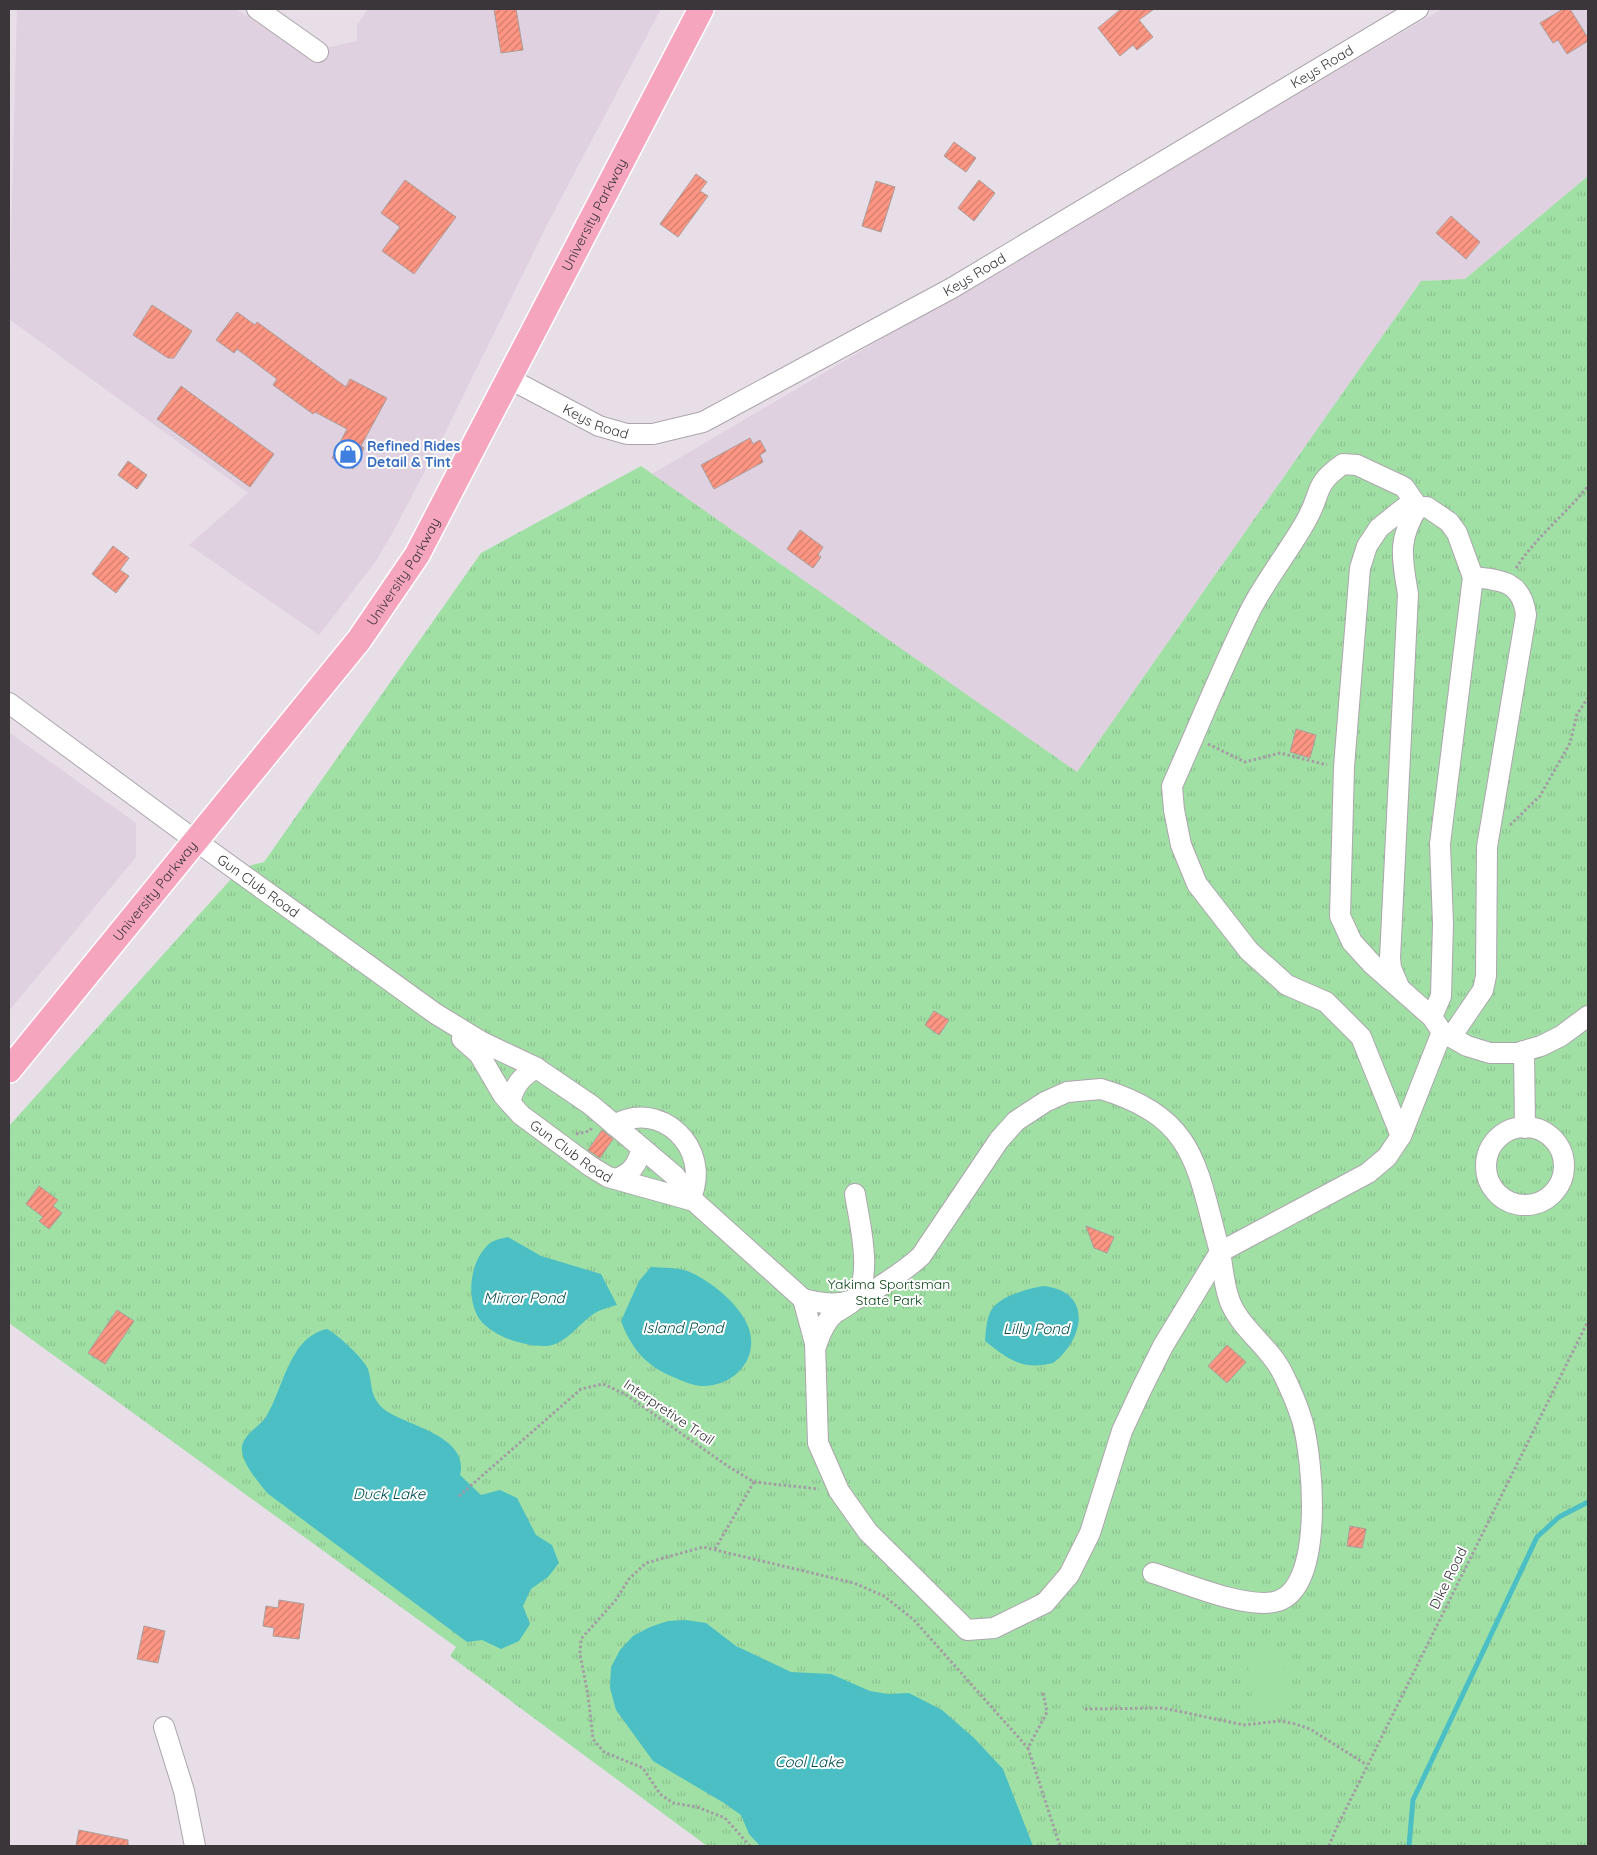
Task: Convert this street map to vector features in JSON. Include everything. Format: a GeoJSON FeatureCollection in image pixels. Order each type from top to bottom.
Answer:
{"type":"FeatureCollection","features":[{"type":"Feature","properties":{"kind":"main road","name":"University Parkway"},"geometry":{"type":"LineString","coordinates":[[9,1070],[359,640],[417,555],[701,9]]}},
{"type":"Feature","properties":{"kind":"street"},"geometry":{"type":"LineString","coordinates":[[257,9],[318,52]]}},
{"type":"Feature","properties":{"kind":"street","name":"Keys Road"},"geometry":{"type":"LineString","coordinates":[[510,379],[599,426],[628,434],[653,434],[703,422],[952,288],[1418,9]]}},
{"type":"Feature","properties":{"kind":"street"},"geometry":{"type":"LineString","coordinates":[[1401,1136],[1361,1038],[1326,1002],[1287,985],[1256,957],[1196,884],[1181,844],[1174,810],[1172,786],[1251,609],[1268,579],[1308,518],[1320,485],[1327,474],[1343,464],[1357,465],[1404,487],[1418,508]]}},
{"type":"Feature","properties":{"kind":"street"},"geometry":{"type":"LineString","coordinates":[[803,1299],[811,1322],[816,1346],[818,1443],[839,1491],[868,1532],[967,1630],[994,1628],[1045,1603],[1069,1575],[1090,1533],[1122,1431],[1150,1371],[1220,1252],[1368,1174],[1387,1157],[1401,1136],[1442,1029],[1443,924],[1440,844],[1473,577],[1464,547],[1449,522],[1427,507],[1404,508],[1379,528],[1367,546],[1360,568],[1344,770],[1340,916],[1352,942],[1442,1029],[1467,1046],[1490,1053],[1524,1051],[1561,1036],[1588,1016]]}},
{"type":"Feature","properties":{"kind":"street"},"geometry":{"type":"LineString","coordinates":[[1399,988],[1391,968],[1390,958],[1408,594],[1402,562],[1405,530],[1418,508]]}},
{"type":"Feature","properties":{"kind":"street"},"geometry":{"type":"LineString","coordinates":[[1442,1029],[1483,990],[1486,976],[1487,846],[1526,616],[1524,600],[1517,589],[1499,579],[1473,577]]}},
{"type":"Feature","properties":{"kind":"street","name":"Gun Club Road"},"geometry":{"type":"LineString","coordinates":[[9,703],[436,1014],[482,1042],[537,1068],[608,1120],[675,1176],[692,1199],[803,1299]]}},
{"type":"Feature","properties":{"kind":"street","name":"Gun Club Road"},"geometry":{"type":"LineString","coordinates":[[436,1014],[479,1054],[502,1095],[521,1115],[590,1166],[616,1179],[692,1199]]}},
{"type":"Feature","properties":{"kind":"street"},"geometry":{"type":"LineString","coordinates":[[1524,1051],[1525,1128]]}},
{"type":"Feature","properties":{"kind":"street"},"geometry":{"type":"LineString","coordinates":[[510,1103],[516,1084],[523,1076],[537,1068]]}},
{"type":"Feature","properties":{"kind":"street"},"geometry":{"type":"LineString","coordinates":[[816,1346],[821,1330],[828,1321],[854,1300],[907,1268],[921,1256],[999,1140],[1016,1120],[1045,1102],[1067,1092],[1101,1088],[1131,1098],[1162,1116],[1184,1141],[1196,1164],[1220,1252],[1231,1304],[1276,1360],[1302,1421],[1311,1477],[1312,1516],[1309,1551],[1302,1575],[1294,1589],[1284,1598],[1273,1602],[1242,1601],[1153,1573]]}},
{"type":"Feature","properties":{"kind":"street"},"geometry":{"type":"LineString","coordinates":[[608,1120],[646,1116],[663,1123],[680,1136],[692,1153],[697,1170],[692,1199]]}},
{"type":"Feature","properties":{"kind":"street"},"geometry":{"type":"LineString","coordinates":[[616,1179],[625,1175],[636,1166],[642,1148]]}},
{"type":"Feature","properties":{"kind":"street"},"geometry":{"type":"LineString","coordinates":[[854,1300],[861,1285],[864,1261],[855,1194]]}},
{"type":"Feature","properties":{"kind":"street"},"geometry":{"type":"LineString","coordinates":[[803,1299],[822,1304],[854,1300]]}},
{"type":"Feature","properties":{"kind":"street"},"geometry":{"type":"LineString","coordinates":[[164,1727],[184,1791],[195,1846]]}},
{"type":"Feature","properties":{"kind":"path"},"geometry":{"type":"LineString","coordinates":[[1508,584],[1531,546],[1565,514],[1588,486]]}},
{"type":"Feature","properties":{"kind":"path"},"geometry":{"type":"LineString","coordinates":[[1487,846],[1540,796],[1570,744],[1577,714],[1588,698]]}},
{"type":"Feature","properties":{"kind":"path"},"geometry":{"type":"LineString","coordinates":[[1194,736],[1239,761],[1244,762],[1280,752],[1344,770]]}},
{"type":"Feature","properties":{"kind":"path"},"geometry":{"type":"LineString","coordinates":[[554,1139],[590,1131],[608,1120]]}},
{"type":"Feature","properties":{"kind":"path","name":"Dike Road"},"geometry":{"type":"LineString","coordinates":[[1329,1846],[1367,1765],[1588,1321]]}},
{"type":"Feature","properties":{"kind":"path","name":"Interpretive Trail"},"geometry":{"type":"LineString","coordinates":[[459,1496],[581,1389],[603,1384],[625,1394],[729,1467],[754,1482],[839,1491]]}},
{"type":"Feature","properties":{"kind":"path"},"geometry":{"type":"LineString","coordinates":[[715,1549],[754,1482]]}},
{"type":"Feature","properties":{"kind":"path"},"geometry":{"type":"LineString","coordinates":[[750,1846],[725,1818],[697,1807],[673,1803],[660,1794],[643,1768],[604,1752],[593,1739],[588,1694],[580,1654],[580,1639],[616,1601],[629,1579],[646,1563],[703,1547],[854,1583],[884,1596],[914,1620],[1028,1748],[1060,1846]]}},
{"type":"Feature","properties":{"kind":"path"},"geometry":{"type":"LineString","coordinates":[[1028,1748],[1047,1712],[1043,1693]]}},
{"type":"Feature","properties":{"kind":"path"},"geometry":{"type":"LineString","coordinates":[[1085,1709],[1163,1708],[1244,1725],[1280,1721],[1310,1729],[1367,1765]]}},
{"type":"Feature","properties":{"kind":"shaded area"},"geometry":{"type":"Polygon","coordinates":[[[17,9],[236,9],[302,53],[357,41],[357,25],[368,9],[661,9],[548,223],[447,429],[393,532],[376,561],[319,635],[189,545],[248,493],[9,319],[17,9]]]}},
{"type":"Feature","properties":{"kind":"shaded area"},"geometry":{"type":"Polygon","coordinates":[[[1442,9],[1588,9],[1588,176],[1465,279],[1421,281],[1077,772],[652,474],[1442,9]]]}},
{"type":"Feature","properties":{"kind":"shaded area"},"geometry":{"type":"Polygon","coordinates":[[[10,733],[136,823],[136,857],[9,1011],[10,733]]]}},
{"type":"Feature","properties":{"kind":"green space","name":"Yakima Sportsman State Park"},"geometry":{"type":"Polygon","coordinates":[[[1588,176],[1588,1846],[707,1846],[450,1656],[456,1647],[9,1323],[9,1126],[241,868],[264,862],[481,553],[641,466],[1077,772],[1421,281],[1465,279],[1588,176]]]}},
{"type":"Feature","properties":{"kind":"green space"},"geometry":{"type":"Polygon","coordinates":[[[1282,1647],[1290,1708],[1254,1713],[1246,1652],[1282,1647]]]}},
{"type":"Feature","properties":{"kind":"water","name":"Mirror Pond"},"geometry":{"type":"Polygon","coordinates":[[[508,1237],[541,1256],[601,1274],[617,1305],[595,1313],[565,1338],[552,1345],[536,1346],[517,1342],[497,1334],[482,1322],[477,1315],[472,1297],[472,1277],[478,1258],[490,1243],[508,1237]]]}},
{"type":"Feature","properties":{"kind":"water","name":"Island Pond"},"geometry":{"type":"Polygon","coordinates":[[[651,1267],[677,1269],[692,1273],[707,1281],[729,1299],[741,1313],[750,1332],[751,1344],[749,1356],[744,1366],[736,1374],[726,1381],[715,1385],[702,1386],[687,1383],[663,1373],[647,1362],[635,1348],[621,1321],[639,1281],[651,1267]]]}},
{"type":"Feature","properties":{"kind":"water","name":"Lilly Pond"},"geometry":{"type":"Polygon","coordinates":[[[1043,1286],[1059,1290],[1070,1297],[1077,1306],[1079,1318],[1077,1330],[1072,1342],[1064,1353],[1053,1363],[1033,1365],[1016,1362],[985,1341],[987,1320],[992,1309],[1002,1300],[1016,1293],[1043,1286]]]}},
{"type":"Feature","properties":{"kind":"water","name":"Duck Lake"},"geometry":{"type":"Polygon","coordinates":[[[327,1329],[361,1359],[368,1369],[374,1396],[385,1410],[434,1434],[446,1442],[456,1451],[461,1462],[460,1475],[481,1495],[500,1490],[517,1498],[536,1535],[552,1545],[559,1563],[548,1577],[531,1589],[523,1606],[530,1624],[519,1641],[501,1649],[482,1640],[467,1642],[267,1493],[250,1471],[242,1452],[244,1441],[266,1417],[289,1365],[304,1342],[314,1334],[327,1329]]]}},
{"type":"Feature","properties":{"kind":"water","name":"Cool Lake"},"geometry":{"type":"Polygon","coordinates":[[[686,1620],[706,1623],[736,1646],[791,1672],[831,1674],[870,1691],[888,1694],[909,1693],[942,1710],[974,1738],[1003,1769],[1033,1846],[760,1846],[749,1834],[741,1815],[653,1761],[616,1710],[610,1688],[611,1667],[620,1650],[633,1636],[650,1627],[668,1621],[686,1620]]]}},
{"type":"Feature","properties":{"kind":"building"},"geometry":{"type":"Polygon","coordinates":[[[494,9],[516,9],[523,50],[501,53],[494,9]]]}},
{"type":"Feature","properties":{"kind":"building"},"geometry":{"type":"Polygon","coordinates":[[[1121,9],[1154,9],[1139,20],[1153,37],[1137,50],[1133,45],[1120,56],[1098,28],[1121,9]]]}},
{"type":"Feature","properties":{"kind":"building"},"geometry":{"type":"Polygon","coordinates":[[[1563,9],[1570,9],[1588,38],[1588,41],[1567,54],[1558,40],[1553,43],[1540,23],[1563,9]]]}},
{"type":"Feature","properties":{"kind":"building"},"geometry":{"type":"Polygon","coordinates":[[[954,142],[976,158],[966,172],[944,156],[954,142]]]}},
{"type":"Feature","properties":{"kind":"building"},"geometry":{"type":"Polygon","coordinates":[[[696,174],[707,182],[700,191],[708,196],[678,237],[660,224],[696,174]]]}},
{"type":"Feature","properties":{"kind":"building"},"geometry":{"type":"Polygon","coordinates":[[[405,180],[456,217],[414,274],[382,251],[400,227],[381,213],[405,180]]]}},
{"type":"Feature","properties":{"kind":"building"},"geometry":{"type":"Polygon","coordinates":[[[979,180],[995,193],[974,221],[958,208],[979,180]]]}},
{"type":"Feature","properties":{"kind":"building"},"geometry":{"type":"Polygon","coordinates":[[[876,181],[895,187],[881,232],[862,226],[876,181]]]}},
{"type":"Feature","properties":{"kind":"building"},"geometry":{"type":"Polygon","coordinates":[[[1451,216],[1480,242],[1466,259],[1436,233],[1451,216]]]}},
{"type":"Feature","properties":{"kind":"building"},"geometry":{"type":"Polygon","coordinates":[[[152,305],[192,331],[174,358],[168,358],[133,335],[152,305]]]}},
{"type":"Feature","properties":{"kind":"building"},"geometry":{"type":"Polygon","coordinates":[[[237,312],[255,325],[257,322],[346,387],[350,379],[387,398],[361,446],[364,448],[353,469],[332,458],[347,429],[315,412],[313,414],[273,385],[277,379],[237,349],[234,353],[216,340],[237,312]]]}},
{"type":"Feature","properties":{"kind":"building"},"geometry":{"type":"Polygon","coordinates":[[[181,386],[274,454],[250,487],[157,419],[181,386]]]}},
{"type":"Feature","properties":{"kind":"building"},"geometry":{"type":"Polygon","coordinates":[[[750,438],[753,444],[760,440],[766,451],[760,455],[763,462],[714,489],[701,465],[750,438]]]}},
{"type":"Feature","properties":{"kind":"building"},"geometry":{"type":"Polygon","coordinates":[[[128,461],[147,475],[137,489],[118,475],[128,461]]]}},
{"type":"Feature","properties":{"kind":"building"},"geometry":{"type":"Polygon","coordinates":[[[800,530],[823,547],[818,555],[821,557],[813,568],[787,549],[800,530]]]}},
{"type":"Feature","properties":{"kind":"building"},"geometry":{"type":"Polygon","coordinates":[[[113,546],[129,558],[120,570],[129,576],[116,593],[92,574],[113,546]]]}},
{"type":"Feature","properties":{"kind":"building"},"geometry":{"type":"Polygon","coordinates":[[[1296,729],[1316,735],[1310,758],[1290,752],[1296,729]]]}},
{"type":"Feature","properties":{"kind":"building"},"geometry":{"type":"Polygon","coordinates":[[[934,1011],[949,1020],[939,1035],[925,1025],[934,1011]]]}},
{"type":"Feature","properties":{"kind":"building"},"geometry":{"type":"Polygon","coordinates":[[[602,1130],[613,1139],[600,1158],[588,1150],[602,1130]]]}},
{"type":"Feature","properties":{"kind":"building"},"geometry":{"type":"Polygon","coordinates":[[[39,1186],[58,1200],[53,1206],[62,1213],[49,1229],[39,1221],[43,1217],[26,1204],[39,1186]]]}},
{"type":"Feature","properties":{"kind":"building"},"geometry":{"type":"Polygon","coordinates":[[[1086,1226],[1114,1237],[1107,1253],[1094,1248],[1086,1226]]]}},
{"type":"Feature","properties":{"kind":"building"},"geometry":{"type":"Polygon","coordinates":[[[117,1310],[134,1321],[105,1364],[88,1353],[117,1310]]]}},
{"type":"Feature","properties":{"kind":"building"},"geometry":{"type":"Polygon","coordinates":[[[1227,1345],[1246,1362],[1227,1383],[1208,1366],[1227,1345]]]}},
{"type":"Feature","properties":{"kind":"building"},"geometry":{"type":"Polygon","coordinates":[[[1350,1526],[1366,1529],[1362,1548],[1347,1546],[1350,1526]]]}},
{"type":"Feature","properties":{"kind":"building"},"geometry":{"type":"Polygon","coordinates":[[[279,1600],[304,1604],[299,1639],[273,1636],[274,1628],[263,1626],[266,1606],[278,1608],[279,1600]]]}},
{"type":"Feature","properties":{"kind":"building"},"geometry":{"type":"Polygon","coordinates":[[[144,1626],[165,1631],[158,1663],[137,1659],[144,1626]]]}},
{"type":"Feature","properties":{"kind":"building"},"geometry":{"type":"Polygon","coordinates":[[[79,1830],[128,1840],[128,1846],[76,1846],[79,1830]]]}},
{"type":"Feature","properties":{"kind":"waterway"},"geometry":{"type":"LineString","coordinates":[[1409,1846],[1413,1800],[1537,1537],[1559,1517],[1588,1502]]}},
{"type":"Feature","properties":{"kind":"place","name":"Refined Rides Detail & Tint"},"geometry":{"type":"Point","coordinates":[348,454]}}]}
